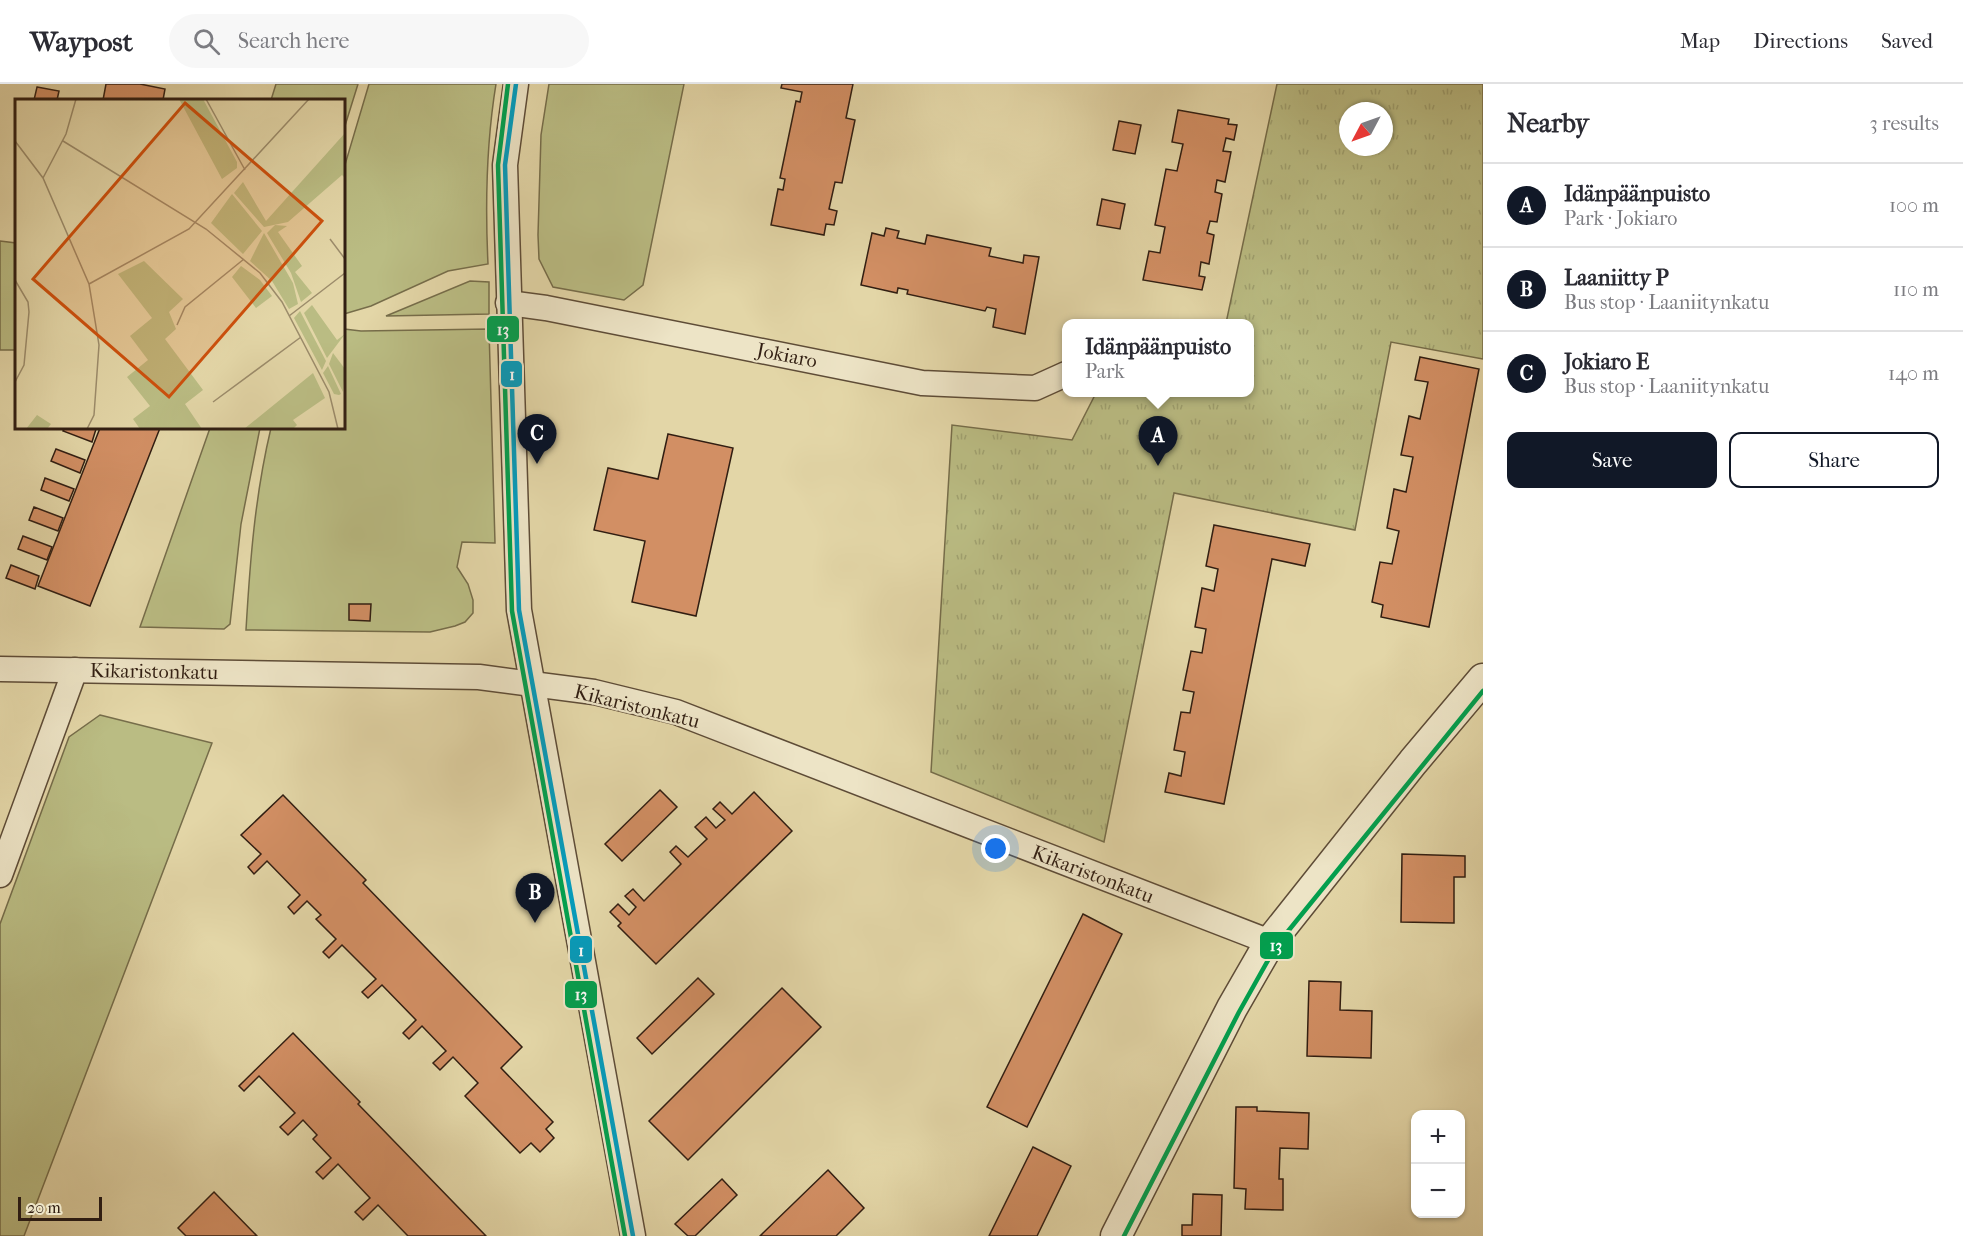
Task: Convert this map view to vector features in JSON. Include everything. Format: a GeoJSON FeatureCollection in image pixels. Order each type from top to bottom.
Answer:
{"type":"FeatureCollection","features":[{"type":"Feature","properties":{"kind":"street"},"geometry":{"type":"LineString","coordinates":[[516,84],[505,165],[517,590],[633,1236]]}},
{"type":"Feature","properties":{"kind":"street","name":"Jokiaro"},"geometry":{"type":"LineString","coordinates":[[508,303],[546,308],[922,382],[1035,388],[1062,376]]}},
{"type":"Feature","properties":{"kind":"street","name":"Kikaristonkatu"},"geometry":{"type":"LineString","coordinates":[[0,669],[479,677],[619,697],[676,712],[1270,942]]}},
{"type":"Feature","properties":{"kind":"street"},"geometry":{"type":"LineString","coordinates":[[0,874],[75,670]]}},
{"type":"Feature","properties":{"kind":"street"},"geometry":{"type":"LineString","coordinates":[[1116,1236],[1232,1008],[1270,942],[1413,762],[1483,679]]}},
{"type":"Feature","properties":{"kind":"green space"},"geometry":{"type":"Polygon","coordinates":[[[276,84],[358,84],[345,126],[345,99],[271,99],[276,84]]]}},
{"type":"Feature","properties":{"kind":"green space"},"geometry":{"type":"Polygon","coordinates":[[[369,84],[496,84],[487,174],[488,264],[448,271],[371,306],[345,314],[345,165],[369,84]]]}},
{"type":"Feature","properties":{"kind":"green space"},"geometry":{"type":"Polygon","coordinates":[[[549,84],[684,84],[643,285],[624,300],[553,287],[539,259],[541,135],[549,84]]]}},
{"type":"Feature","properties":{"kind":"green space"},"geometry":{"type":"Polygon","coordinates":[[[1277,84],[1483,84],[1483,359],[1391,342],[1355,530],[1174,493],[1104,842],[931,772],[952,425],[1072,440],[1094,397],[1254,397],[1254,319],[1227,319],[1277,84]]]}},
{"type":"Feature","properties":{"kind":"green space"},"geometry":{"type":"Polygon","coordinates":[[[0,241],[15,243],[15,350],[0,350],[0,241]]]}},
{"type":"Feature","properties":{"kind":"green space"},"geometry":{"type":"Polygon","coordinates":[[[470,281],[489,282],[489,314],[386,316],[470,281]]]}},
{"type":"Feature","properties":{"kind":"green space"},"geometry":{"type":"Polygon","coordinates":[[[345,329],[361,331],[489,329],[495,543],[462,542],[457,567],[468,584],[473,600],[473,613],[465,622],[430,632],[246,630],[254,528],[271,429],[345,429],[345,329]]]}},
{"type":"Feature","properties":{"kind":"green space"},"geometry":{"type":"Polygon","coordinates":[[[210,429],[260,429],[241,524],[230,624],[224,629],[140,627],[210,429]]]}},
{"type":"Feature","properties":{"kind":"green space"},"geometry":{"type":"Polygon","coordinates":[[[100,715],[212,743],[24,1236],[0,1236],[0,924],[69,737],[100,715]]]}},
{"type":"Feature","properties":{"kind":"building"},"geometry":{"type":"Polygon","coordinates":[[[106,84],[140,84],[165,89],[163,99],[103,99],[106,84]]]}},
{"type":"Feature","properties":{"kind":"building"},"geometry":{"type":"Polygon","coordinates":[[[782,84],[853,84],[846,118],[855,120],[842,183],[835,182],[829,209],[837,211],[834,225],[826,224],[824,235],[771,225],[778,189],[783,190],[785,179],[780,178],[796,101],[800,102],[802,92],[781,88],[782,84]]]}},
{"type":"Feature","properties":{"kind":"building"},"geometry":{"type":"Polygon","coordinates":[[[37,87],[59,91],[57,99],[34,99],[37,87]]]}},
{"type":"Feature","properties":{"kind":"building"},"geometry":{"type":"Polygon","coordinates":[[[1178,110],[1229,119],[1228,124],[1237,125],[1234,140],[1226,138],[1223,151],[1231,152],[1225,182],[1217,180],[1215,192],[1222,194],[1217,222],[1210,221],[1207,233],[1214,235],[1209,264],[1201,262],[1199,276],[1205,277],[1202,290],[1143,280],[1149,251],[1160,253],[1165,227],[1155,225],[1166,169],[1177,171],[1183,144],[1172,142],[1178,110]]]}},
{"type":"Feature","properties":{"kind":"building"},"geometry":{"type":"Polygon","coordinates":[[[1119,121],[1141,125],[1135,154],[1113,150],[1119,121]]]}},
{"type":"Feature","properties":{"kind":"building"},"geometry":{"type":"Polygon","coordinates":[[[1102,199],[1125,204],[1120,229],[1097,225],[1102,199]]]}},
{"type":"Feature","properties":{"kind":"building"},"geometry":{"type":"Polygon","coordinates":[[[886,228],[899,231],[897,238],[925,244],[927,235],[991,248],[989,256],[1023,263],[1024,255],[1039,257],[1025,334],[993,327],[996,309],[987,307],[985,311],[907,294],[908,290],[898,288],[897,293],[861,285],[872,233],[884,236],[886,228]]]}},
{"type":"Feature","properties":{"kind":"building"},"geometry":{"type":"Polygon","coordinates":[[[1420,357],[1479,369],[1429,627],[1381,617],[1383,605],[1372,602],[1380,562],[1392,564],[1399,531],[1387,528],[1394,489],[1406,492],[1413,457],[1401,455],[1409,416],[1420,419],[1428,382],[1415,380],[1420,357]]]}},
{"type":"Feature","properties":{"kind":"building"},"geometry":{"type":"Polygon","coordinates":[[[64,429],[96,429],[92,442],[63,431],[64,429]]]}},
{"type":"Feature","properties":{"kind":"building"},"geometry":{"type":"Polygon","coordinates":[[[100,429],[160,429],[90,606],[38,586],[100,429]]]}},
{"type":"Feature","properties":{"kind":"building"},"geometry":{"type":"Polygon","coordinates":[[[668,434],[733,448],[696,616],[632,602],[645,541],[594,530],[608,468],[658,479],[668,434]]]}},
{"type":"Feature","properties":{"kind":"building"},"geometry":{"type":"Polygon","coordinates":[[[56,449],[85,460],[80,473],[51,461],[56,449]]]}},
{"type":"Feature","properties":{"kind":"building"},"geometry":{"type":"Polygon","coordinates":[[[45,478],[74,489],[69,501],[41,490],[45,478]]]}},
{"type":"Feature","properties":{"kind":"building"},"geometry":{"type":"Polygon","coordinates":[[[34,507],[63,518],[58,531],[29,520],[34,507]]]}},
{"type":"Feature","properties":{"kind":"building"},"geometry":{"type":"Polygon","coordinates":[[[1214,525],[1310,544],[1305,566],[1272,559],[1224,804],[1165,792],[1169,773],[1181,776],[1185,752],[1174,750],[1181,712],[1190,713],[1194,692],[1183,690],[1191,651],[1202,653],[1206,629],[1195,627],[1202,588],[1214,591],[1218,569],[1206,566],[1214,525]]]}},
{"type":"Feature","properties":{"kind":"building"},"geometry":{"type":"Polygon","coordinates":[[[23,536],[52,547],[47,560],[18,549],[23,536]]]}},
{"type":"Feature","properties":{"kind":"building"},"geometry":{"type":"Polygon","coordinates":[[[11,565],[39,576],[35,589],[6,578],[11,565]]]}},
{"type":"Feature","properties":{"kind":"building"},"geometry":{"type":"Polygon","coordinates":[[[349,604],[371,604],[370,621],[349,620],[349,604]]]}},
{"type":"Feature","properties":{"kind":"building"},"geometry":{"type":"Polygon","coordinates":[[[660,790],[677,807],[622,861],[605,844],[660,790]]]}},
{"type":"Feature","properties":{"kind":"building"},"geometry":{"type":"Polygon","coordinates":[[[754,792],[792,831],[656,964],[618,926],[621,923],[610,912],[618,904],[629,915],[636,907],[625,896],[633,889],[644,901],[681,864],[670,852],[676,846],[688,857],[707,839],[695,827],[706,817],[716,828],[725,820],[713,809],[720,802],[732,814],[754,792]]]}},
{"type":"Feature","properties":{"kind":"building"},"geometry":{"type":"Polygon","coordinates":[[[283,795],[366,880],[363,883],[522,1047],[501,1068],[553,1122],[546,1129],[554,1138],[540,1152],[531,1143],[520,1153],[465,1096],[478,1083],[453,1057],[440,1070],[433,1063],[446,1051],[422,1026],[409,1039],[403,1033],[416,1020],[382,985],[368,998],[362,992],[376,979],[342,945],[329,958],[323,952],[336,939],[316,919],[321,915],[307,901],[294,914],[288,907],[300,895],[267,861],[254,874],[248,867],[261,854],[241,835],[283,795]]]}},
{"type":"Feature","properties":{"kind":"building"},"geometry":{"type":"Polygon","coordinates":[[[1402,854],[1465,856],[1465,877],[1454,877],[1454,923],[1401,922],[1402,854]]]}},
{"type":"Feature","properties":{"kind":"building"},"geometry":{"type":"Polygon","coordinates":[[[1083,914],[1122,934],[1027,1127],[987,1107],[1083,914]]]}},
{"type":"Feature","properties":{"kind":"building"},"geometry":{"type":"Polygon","coordinates":[[[698,978],[714,994],[652,1054],[637,1038],[698,978]]]}},
{"type":"Feature","properties":{"kind":"building"},"geometry":{"type":"Polygon","coordinates":[[[1309,981],[1341,982],[1340,1010],[1372,1011],[1371,1058],[1307,1056],[1309,981]]]}},
{"type":"Feature","properties":{"kind":"building"},"geometry":{"type":"Polygon","coordinates":[[[782,988],[821,1027],[688,1160],[649,1121],[782,988]]]}},
{"type":"Feature","properties":{"kind":"building"},"geometry":{"type":"Polygon","coordinates":[[[293,1033],[360,1102],[358,1104],[486,1236],[408,1236],[378,1205],[363,1220],[355,1212],[370,1198],[338,1164],[323,1179],[316,1172],[331,1158],[313,1139],[317,1135],[303,1120],[288,1135],[280,1127],[295,1113],[259,1076],[244,1091],[239,1086],[293,1033]]]}},
{"type":"Feature","properties":{"kind":"building"},"geometry":{"type":"Polygon","coordinates":[[[1236,1107],[1257,1107],[1257,1111],[1309,1113],[1308,1149],[1280,1148],[1279,1179],[1283,1179],[1283,1210],[1245,1209],[1246,1189],[1234,1188],[1236,1107]]]}},
{"type":"Feature","properties":{"kind":"building"},"geometry":{"type":"Polygon","coordinates":[[[1033,1147],[1071,1166],[1037,1236],[989,1236],[1033,1147]]]}},
{"type":"Feature","properties":{"kind":"building"},"geometry":{"type":"Polygon","coordinates":[[[828,1170],[864,1208],[836,1236],[760,1236],[828,1170]]]}},
{"type":"Feature","properties":{"kind":"building"},"geometry":{"type":"Polygon","coordinates":[[[722,1179],[737,1195],[695,1236],[688,1236],[675,1224],[722,1179]]]}},
{"type":"Feature","properties":{"kind":"building"},"geometry":{"type":"Polygon","coordinates":[[[214,1192],[257,1236],[186,1236],[178,1228],[214,1192]]]}},
{"type":"Feature","properties":{"kind":"building"},"geometry":{"type":"Polygon","coordinates":[[[1193,1194],[1222,1195],[1221,1236],[1182,1236],[1182,1225],[1192,1225],[1193,1194]]]}},
{"type":"Feature","properties":{"kind":"transit line","name":"13"},"geometry":{"type":"LineString","coordinates":[[508,84],[498,165],[512,611],[625,1236]]}},
{"type":"Feature","properties":{"kind":"transit line","name":"1"},"geometry":{"type":"LineString","coordinates":[[516,84],[505,165],[519,610],[633,1236]]}},
{"type":"Feature","properties":{"kind":"transit line","name":"13"},"geometry":{"type":"LineString","coordinates":[[1124,1236],[1239,1012],[1276,946],[1483,691]]}},
{"type":"Feature","properties":{"kind":"place","name":"Jokiaro E"},"geometry":{"type":"Point","coordinates":[537,464]}},
{"type":"Feature","properties":{"kind":"place","name":"Idänpäänpuisto"},"geometry":{"type":"Point","coordinates":[1158,466]}},
{"type":"Feature","properties":{"kind":"place","name":"Laaniitty P"},"geometry":{"type":"Point","coordinates":[535,923]}}]}
